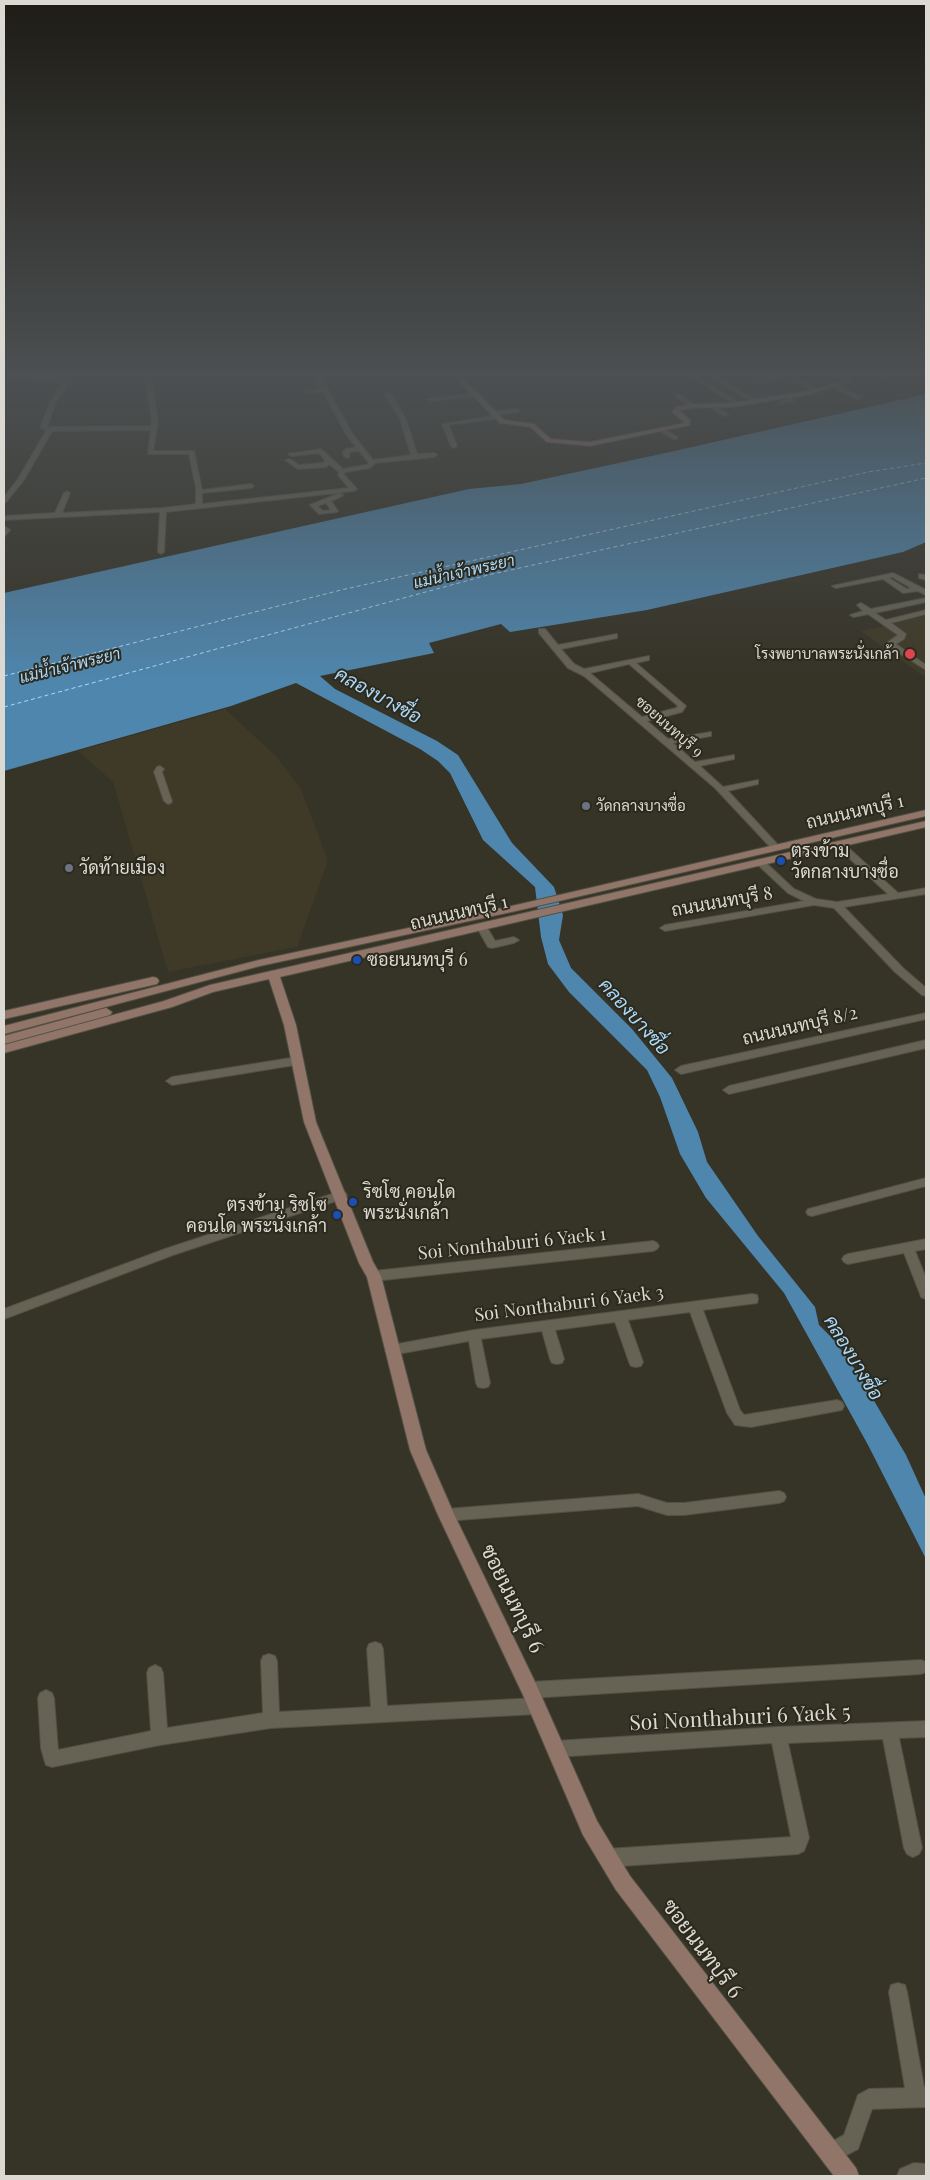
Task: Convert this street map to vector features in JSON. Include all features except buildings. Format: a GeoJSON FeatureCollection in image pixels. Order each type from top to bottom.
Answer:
{"type":"FeatureCollection","features":[{"type":"Feature","properties":{"kind":"main road","name":"ถนนนนทบุรี 1"},"geometry":{"type":"LineString","coordinates":[[580,899],[776,848],[926,813]]}},
{"type":"Feature","properties":{"kind":"main road","name":"ถนนนนทบุรี 1"},"geometry":{"type":"LineString","coordinates":[[4,1029],[259,963],[760,862],[926,824]]}},
{"type":"Feature","properties":{"kind":"main road","name":"ถนนนนทบุรี 1"},"geometry":{"type":"LineString","coordinates":[[4,1049],[168,1004],[210,989],[481,926],[519,912]]}},
{"type":"Feature","properties":{"kind":"main road"},"geometry":{"type":"LineString","coordinates":[[4,1015],[145,983],[259,963]]}},
{"type":"Feature","properties":{"kind":"main road","name":"ซอยนนทบุรี 6"},"geometry":{"type":"LineString","coordinates":[[273,974],[290,1025],[310,1122],[322,1156],[341,1195],[366,1263],[374,1276],[418,1450],[446,1515],[538,1706],[590,1828],[623,1883],[848,2176]]}},
{"type":"Feature","properties":{"kind":"main road"},"geometry":{"type":"LineString","coordinates":[[4,1040],[131,1005],[210,989]]}},
{"type":"Feature","properties":{"kind":"street"},"geometry":{"type":"LineString","coordinates":[[4,501],[22,479]]}},
{"type":"Feature","properties":{"kind":"street"},"geometry":{"type":"LineString","coordinates":[[196,479],[199,506]]}},
{"type":"Feature","properties":{"kind":"street"},"geometry":{"type":"LineString","coordinates":[[328,501],[333,496],[355,492],[345,479]]}},
{"type":"Feature","properties":{"kind":"street"},"geometry":{"type":"LineString","coordinates":[[198,492],[251,486]]}},
{"type":"Feature","properties":{"kind":"street"},"geometry":{"type":"LineString","coordinates":[[4,519],[163,510],[352,489]]}},
{"type":"Feature","properties":{"kind":"street"},"geometry":{"type":"LineString","coordinates":[[57,516],[68,493]]}},
{"type":"Feature","properties":{"kind":"street"},"geometry":{"type":"LineString","coordinates":[[161,552],[163,510]]}},
{"type":"Feature","properties":{"kind":"street"},"geometry":{"type":"LineString","coordinates":[[4,528],[7,530],[4,535]]}},
{"type":"Feature","properties":{"kind":"street"},"geometry":{"type":"LineString","coordinates":[[836,586],[893,574],[926,593]]}},
{"type":"Feature","properties":{"kind":"street"},"geometry":{"type":"LineString","coordinates":[[886,578],[906,591],[919,588]]}},
{"type":"Feature","properties":{"kind":"street"},"geometry":{"type":"LineString","coordinates":[[854,615],[926,600]]}},
{"type":"Feature","properties":{"kind":"street"},"geometry":{"type":"LineString","coordinates":[[861,605],[902,634],[901,638],[891,644],[892,646],[926,668]]}},
{"type":"Feature","properties":{"kind":"street"},"geometry":{"type":"LineString","coordinates":[[884,623],[926,612]]}},
{"type":"Feature","properties":{"kind":"street","name":"ซอยนนทบุรี 9"},"geometry":{"type":"LineString","coordinates":[[542,631],[571,666],[583,672],[693,765],[776,848]]}},
{"type":"Feature","properties":{"kind":"street"},"geometry":{"type":"LineString","coordinates":[[558,648],[614,636]]}},
{"type":"Feature","properties":{"kind":"street"},"geometry":{"type":"LineString","coordinates":[[583,672],[646,658]]}},
{"type":"Feature","properties":{"kind":"street"},"geometry":{"type":"LineString","coordinates":[[631,662],[682,706],[679,710],[640,720]]}},
{"type":"Feature","properties":{"kind":"street"},"geometry":{"type":"LineString","coordinates":[[666,742],[708,734]]}},
{"type":"Feature","properties":{"kind":"street"},"geometry":{"type":"LineString","coordinates":[[693,765],[731,756]]}},
{"type":"Feature","properties":{"kind":"street"},"geometry":{"type":"LineString","coordinates":[[160,769],[158,772],[168,801]]}},
{"type":"Feature","properties":{"kind":"street"},"geometry":{"type":"LineString","coordinates":[[720,790],[755,782]]}},
{"type":"Feature","properties":{"kind":"street"},"geometry":{"type":"LineString","coordinates":[[839,844],[895,896]]}},
{"type":"Feature","properties":{"kind":"street","name":"ถนนนนทบุรี 8"},"geometry":{"type":"LineString","coordinates":[[760,862],[791,891],[814,902]]}},
{"type":"Feature","properties":{"kind":"street","name":"ถนนนนทบุรี 8"},"geometry":{"type":"LineString","coordinates":[[666,928],[814,902],[837,905],[926,891]]}},
{"type":"Feature","properties":{"kind":"street"},"geometry":{"type":"LineString","coordinates":[[837,905],[889,959],[926,993]]}},
{"type":"Feature","properties":{"kind":"street"},"geometry":{"type":"LineString","coordinates":[[481,926],[492,945],[514,940]]}},
{"type":"Feature","properties":{"kind":"street","name":"ถนนนนทบุรี 8/2"},"geometry":{"type":"LineString","coordinates":[[681,1070],[926,1016]]}},
{"type":"Feature","properties":{"kind":"street"},"geometry":{"type":"LineString","coordinates":[[729,1090],[926,1044]]}},
{"type":"Feature","properties":{"kind":"street"},"geometry":{"type":"LineString","coordinates":[[172,1081],[297,1061]]}},
{"type":"Feature","properties":{"kind":"street"},"geometry":{"type":"LineString","coordinates":[[812,1212],[926,1182]]}},
{"type":"Feature","properties":{"kind":"street"},"geometry":{"type":"LineString","coordinates":[[4,1314],[169,1252],[341,1195]]}},
{"type":"Feature","properties":{"kind":"street"},"geometry":{"type":"LineString","coordinates":[[848,1259],[926,1244]]}},
{"type":"Feature","properties":{"kind":"street","name":"Soi Nonthaburi 6 Yaek 1"},"geometry":{"type":"LineString","coordinates":[[374,1276],[653,1246]]}},
{"type":"Feature","properties":{"kind":"street"},"geometry":{"type":"LineString","coordinates":[[908,1248],[926,1294]]}},
{"type":"Feature","properties":{"kind":"street","name":"Soi Nonthaburi 6 Yaek 3"},"geometry":{"type":"LineString","coordinates":[[392,1350],[474,1335],[752,1299]]}},
{"type":"Feature","properties":{"kind":"street"},"geometry":{"type":"LineString","coordinates":[[695,1307],[734,1413],[740,1421],[751,1421],[837,1406]]}},
{"type":"Feature","properties":{"kind":"street"},"geometry":{"type":"LineString","coordinates":[[620,1316],[636,1362]]}},
{"type":"Feature","properties":{"kind":"street"},"geometry":{"type":"LineString","coordinates":[[548,1325],[556,1359]]}},
{"type":"Feature","properties":{"kind":"street"},"geometry":{"type":"LineString","coordinates":[[474,1335],[483,1383]]}},
{"type":"Feature","properties":{"kind":"street"},"geometry":{"type":"LineString","coordinates":[[446,1515],[638,1500],[667,1509],[684,1509],[779,1497]]}},
{"type":"Feature","properties":{"kind":"street"},"geometry":{"type":"LineString","coordinates":[[375,1649],[379,1713]]}},
{"type":"Feature","properties":{"kind":"street"},"geometry":{"type":"LineString","coordinates":[[269,1661],[271,1720]]}},
{"type":"Feature","properties":{"kind":"street"},"geometry":{"type":"LineString","coordinates":[[530,1690],[921,1667]]}},
{"type":"Feature","properties":{"kind":"street"},"geometry":{"type":"LineString","coordinates":[[155,1673],[160,1737]]}},
{"type":"Feature","properties":{"kind":"street"},"geometry":{"type":"LineString","coordinates":[[46,1698],[49,1748],[52,1759],[160,1737],[271,1720],[538,1706]]}},
{"type":"Feature","properties":{"kind":"street","name":"Soi Nonthaburi 6 Yaek 5"},"geometry":{"type":"LineString","coordinates":[[556,1749],[778,1735],[890,1732],[926,1729]]}},
{"type":"Feature","properties":{"kind":"street"},"geometry":{"type":"LineString","coordinates":[[890,1732],[913,1848]]}},
{"type":"Feature","properties":{"kind":"street"},"geometry":{"type":"LineString","coordinates":[[607,1858],[798,1844],[800,1838],[778,1735]]}},
{"type":"Feature","properties":{"kind":"street"},"geometry":{"type":"LineString","coordinates":[[831,2153],[851,2142],[865,2102],[870,2099],[921,2097],[898,1992]]}},
{"type":"Feature","properties":{"kind":"street"},"geometry":{"type":"LineString","coordinates":[[907,2176],[914,2173],[926,2174]]}},
{"type":"Feature","properties":{"kind":"shaded area","name":"โรงพยาบาลพระนั่งเกล้า"},"geometry":{"type":"Polygon","coordinates":[[[926,616],[926,678],[861,631],[926,616]]]}},
{"type":"Feature","properties":{"kind":"shaded area"},"geometry":{"type":"Polygon","coordinates":[[[225,709],[276,756],[301,789],[328,861],[297,947],[168,972],[113,782],[78,751],[225,709]]]}},
{"type":"Feature","properties":{"kind":"water","name":"แม่น้ำเจ้าพระยา"},"geometry":{"type":"Polygon","coordinates":[[[546,479],[926,479],[926,542],[903,552],[647,610],[510,632],[501,624],[429,643],[434,653],[320,676],[335,689],[437,741],[458,755],[512,843],[554,887],[563,915],[559,940],[571,968],[632,1029],[672,1078],[698,1132],[707,1162],[758,1236],[815,1307],[819,1325],[835,1341],[860,1377],[906,1455],[926,1499],[926,1559],[868,1445],[784,1293],[706,1198],[680,1154],[660,1097],[647,1070],[569,992],[548,964],[541,937],[535,887],[483,840],[450,773],[438,761],[420,749],[296,683],[231,706],[4,771],[4,593],[469,489],[521,484],[546,479]]]}},
{"type":"Feature","properties":{"kind":"ferry route"},"geometry":{"type":"LineString","coordinates":[[4,676],[341,590],[838,479]]}},
{"type":"Feature","properties":{"kind":"ferry route"},"geometry":{"type":"LineString","coordinates":[[4,707],[488,575],[923,479]]}},
{"type":"Feature","properties":{"kind":"place","name":"โรงพยาบาลพระนั่งเกล้า"},"geometry":{"type":"Point","coordinates":[910,654]}},
{"type":"Feature","properties":{"kind":"place","name":"วัดกลางบางซื่อ"},"geometry":{"type":"Point","coordinates":[586,806]}},
{"type":"Feature","properties":{"kind":"place","name":"ตรงข้าม วัดกลางบางซื่อ"},"geometry":{"type":"Point","coordinates":[781,861]}},
{"type":"Feature","properties":{"kind":"place","name":"วัดท้ายเมือง"},"geometry":{"type":"Point","coordinates":[69,868]}},
{"type":"Feature","properties":{"kind":"place","name":"ซอยนนทบุรี 6"},"geometry":{"type":"Point","coordinates":[357,960]}},
{"type":"Feature","properties":{"kind":"place","name":"ริซโซ คอนโด พระนั่งเกล้า"},"geometry":{"type":"Point","coordinates":[353,1202]}},
{"type":"Feature","properties":{"kind":"place","name":"ตรงข้าม ริซโซ คอนโด พระนั่งเกล้า"},"geometry":{"type":"Point","coordinates":[337,1215]}},
{"type":"Feature","properties":{"kind":"water label","name":"คลองบางซื่อ"},"geometry":{"type":"Point","coordinates":[378,696]}},
{"type":"Feature","properties":{"kind":"water label","name":"คลองบางซื่อ"},"geometry":{"type":"Point","coordinates":[634,1017]}},
{"type":"Feature","properties":{"kind":"water label","name":"คลองบางซื่อ"},"geometry":{"type":"Point","coordinates":[853,1358]}}]}
